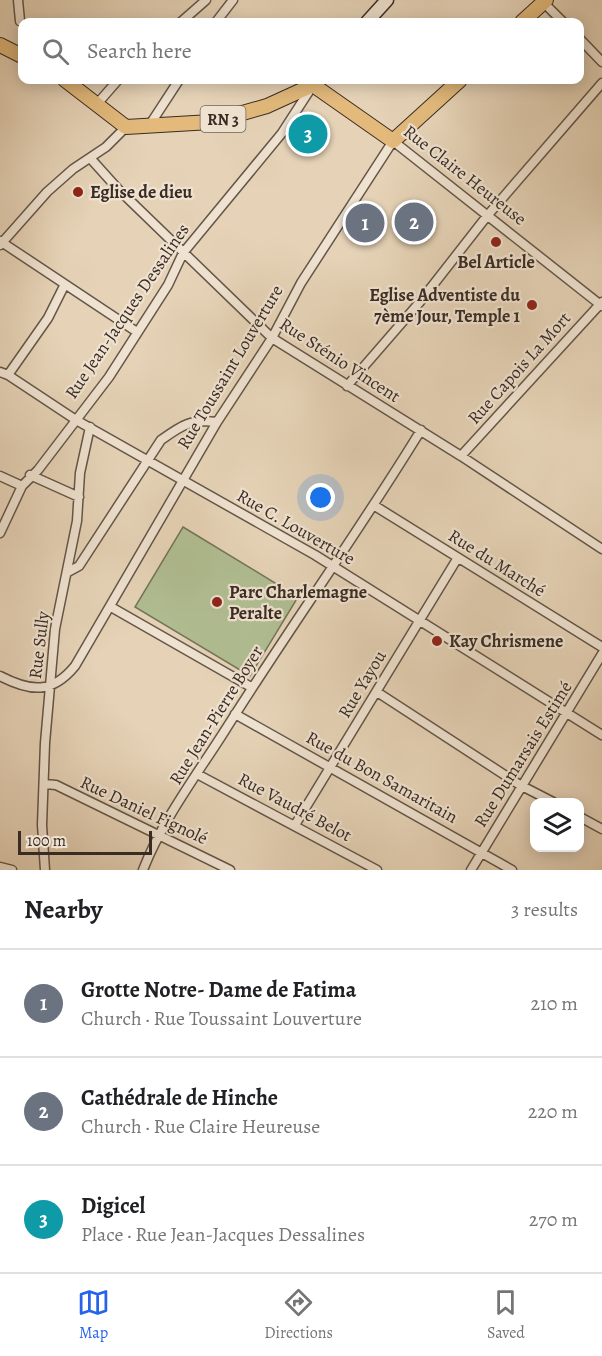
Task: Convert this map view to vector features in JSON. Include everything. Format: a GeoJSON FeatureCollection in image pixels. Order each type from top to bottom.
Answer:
{"type":"FeatureCollection","features":[{"type":"Feature","properties":{"kind":"main road"},"geometry":{"type":"LineString","coordinates":[[371,18],[387,0]]}},
{"type":"Feature","properties":{"kind":"main road"},"geometry":{"type":"LineString","coordinates":[[526,18],[544,1]]}},
{"type":"Feature","properties":{"kind":"main road"},"geometry":{"type":"LineString","coordinates":[[0,45],[18,54]]}},
{"type":"Feature","properties":{"kind":"main road"},"geometry":{"type":"LineString","coordinates":[[70,84],[126,127]]}},
{"type":"Feature","properties":{"kind":"main road","name":"RN 3"},"geometry":{"type":"LineString","coordinates":[[126,127],[211,122],[267,106],[306,84]]}},
{"type":"Feature","properties":{"kind":"main road","name":"Rue Claire Heureuse"},"geometry":{"type":"LineString","coordinates":[[315,84],[393,141]]}},
{"type":"Feature","properties":{"kind":"main road","name":"Rue Toussaint Louverture"},"geometry":{"type":"LineString","coordinates":[[393,141],[456,84]]}},
{"type":"Feature","properties":{"kind":"street"},"geometry":{"type":"LineString","coordinates":[[18,0],[20,18]]}},
{"type":"Feature","properties":{"kind":"street"},"geometry":{"type":"LineString","coordinates":[[186,18],[206,0]]}},
{"type":"Feature","properties":{"kind":"street"},"geometry":{"type":"LineString","coordinates":[[219,18],[234,0]]}},
{"type":"Feature","properties":{"kind":"street"},"geometry":{"type":"LineString","coordinates":[[544,1],[559,18]]}},
{"type":"Feature","properties":{"kind":"street"},"geometry":{"type":"LineString","coordinates":[[584,44],[602,62]]}},
{"type":"Feature","properties":{"kind":"street"},"geometry":{"type":"LineString","coordinates":[[346,386],[419,303],[487,216],[602,83]]}},
{"type":"Feature","properties":{"kind":"street"},"geometry":{"type":"LineString","coordinates":[[96,104],[114,84]]}},
{"type":"Feature","properties":{"kind":"street"},"geometry":{"type":"LineString","coordinates":[[149,126],[176,84]]}},
{"type":"Feature","properties":{"kind":"street","name":"Rue Jean-Jacques Dessalines"},"geometry":{"type":"LineString","coordinates":[[0,533],[22,486],[30,475],[38,470],[109,377],[168,285],[183,253],[282,134],[309,84]]}},
{"type":"Feature","properties":{"kind":"street"},"geometry":{"type":"LineString","coordinates":[[126,127],[92,159],[73,169],[47,192],[0,243],[137,332]]}},
{"type":"Feature","properties":{"kind":"street","name":"Rue Claire Heureuse"},"geometry":{"type":"LineString","coordinates":[[393,141],[601,304]]}},
{"type":"Feature","properties":{"kind":"street","name":"Rue Toussaint Louverture"},"geometry":{"type":"LineString","coordinates":[[51,687],[62,681],[75,666],[185,481],[217,422],[272,338],[301,283],[393,141]]}},
{"type":"Feature","properties":{"kind":"street","name":"Rue Sténio Vincent"},"geometry":{"type":"LineString","coordinates":[[92,159],[183,253],[272,338],[346,386],[421,430],[602,549]]}},
{"type":"Feature","properties":{"kind":"street"},"geometry":{"type":"LineString","coordinates":[[4,373],[48,318],[64,286]]}},
{"type":"Feature","properties":{"kind":"street","name":"Rue Capois La Mort"},"geometry":{"type":"LineString","coordinates":[[461,456],[601,304]]}},
{"type":"Feature","properties":{"kind":"street","name":"Rue C. Louverture"},"geometry":{"type":"LineString","coordinates":[[4,373],[76,420],[333,566],[418,622],[602,735]]}},
{"type":"Feature","properties":{"kind":"street"},"geometry":{"type":"LineString","coordinates":[[68,572],[79,566],[161,440],[179,427],[197,420],[217,422]]}},
{"type":"Feature","properties":{"kind":"street","name":"Rue Sully"},"geometry":{"type":"LineString","coordinates":[[45,870],[42,825],[45,744],[56,629],[68,572],[79,497],[80,473],[90,427]]}},
{"type":"Feature","properties":{"kind":"street","name":"Rue Jean-Pierre Boyer"},"geometry":{"type":"LineString","coordinates":[[143,870],[161,834],[251,687],[375,506],[421,430]]}},
{"type":"Feature","properties":{"kind":"street"},"geometry":{"type":"LineString","coordinates":[[30,475],[79,497]]}},
{"type":"Feature","properties":{"kind":"street"},"geometry":{"type":"LineString","coordinates":[[0,476],[22,486]]}},
{"type":"Feature","properties":{"kind":"street","name":"Rue du Marché"},"geometry":{"type":"LineString","coordinates":[[375,506],[602,648]]}},
{"type":"Feature","properties":{"kind":"street","name":"Rue Yayou"},"geometry":{"type":"LineString","coordinates":[[295,825],[457,559]]}},
{"type":"Feature","properties":{"kind":"street"},"geometry":{"type":"LineString","coordinates":[[111,607],[251,687]]}},
{"type":"Feature","properties":{"kind":"street","name":"Rue Dumarsais Estimé"},"geometry":{"type":"LineString","coordinates":[[471,870],[520,785],[547,749],[602,654]]}},
{"type":"Feature","properties":{"kind":"street"},"geometry":{"type":"LineString","coordinates":[[0,676],[31,687],[51,687]]}},
{"type":"Feature","properties":{"kind":"street"},"geometry":{"type":"LineString","coordinates":[[377,692],[520,785],[545,798]]}},
{"type":"Feature","properties":{"kind":"street","name":"Rue du Bon Samaritain"},"geometry":{"type":"LineString","coordinates":[[235,714],[482,851],[512,870]]}},
{"type":"Feature","properties":{"kind":"street","name":"Rue Vaudré Belot"},"geometry":{"type":"LineString","coordinates":[[197,774],[377,870]]}},
{"type":"Feature","properties":{"kind":"street","name":"Rue Daniel Fignolé"},"geometry":{"type":"LineString","coordinates":[[44,784],[56,785],[161,834],[230,870]]}},
{"type":"Feature","properties":{"kind":"street"},"geometry":{"type":"LineString","coordinates":[[584,820],[602,829]]}},
{"type":"Feature","properties":{"kind":"street"},"geometry":{"type":"LineString","coordinates":[[0,867],[12,870]]}},
{"type":"Feature","properties":{"kind":"green space","name":"Parc Charlemagne Peralte"},"geometry":{"type":"Polygon","coordinates":[[[183,527],[298,597],[250,676],[135,607],[183,527]]]}},
{"type":"Feature","properties":{"kind":"place","name":"Digicel"},"geometry":{"type":"Point","coordinates":[308,134]}},
{"type":"Feature","properties":{"kind":"place","name":"Eglise de dieu"},"geometry":{"type":"Point","coordinates":[78,192]}},
{"type":"Feature","properties":{"kind":"place","name":"Cathédrale de Hinche"},"geometry":{"type":"Point","coordinates":[414,222]}},
{"type":"Feature","properties":{"kind":"place","name":"Grotte Notre- Dame de Fatima"},"geometry":{"type":"Point","coordinates":[365,223]}},
{"type":"Feature","properties":{"kind":"place","name":"Bel Article"},"geometry":{"type":"Point","coordinates":[496,242]}},
{"type":"Feature","properties":{"kind":"place","name":"Eglise Adventiste du 7ème Jour, Temple 1"},"geometry":{"type":"Point","coordinates":[532,305]}},
{"type":"Feature","properties":{"kind":"place","name":"Parc Charlemagne Peralte"},"geometry":{"type":"Point","coordinates":[217,602]}},
{"type":"Feature","properties":{"kind":"place","name":"Kay Chrismene"},"geometry":{"type":"Point","coordinates":[437,641]}}]}
